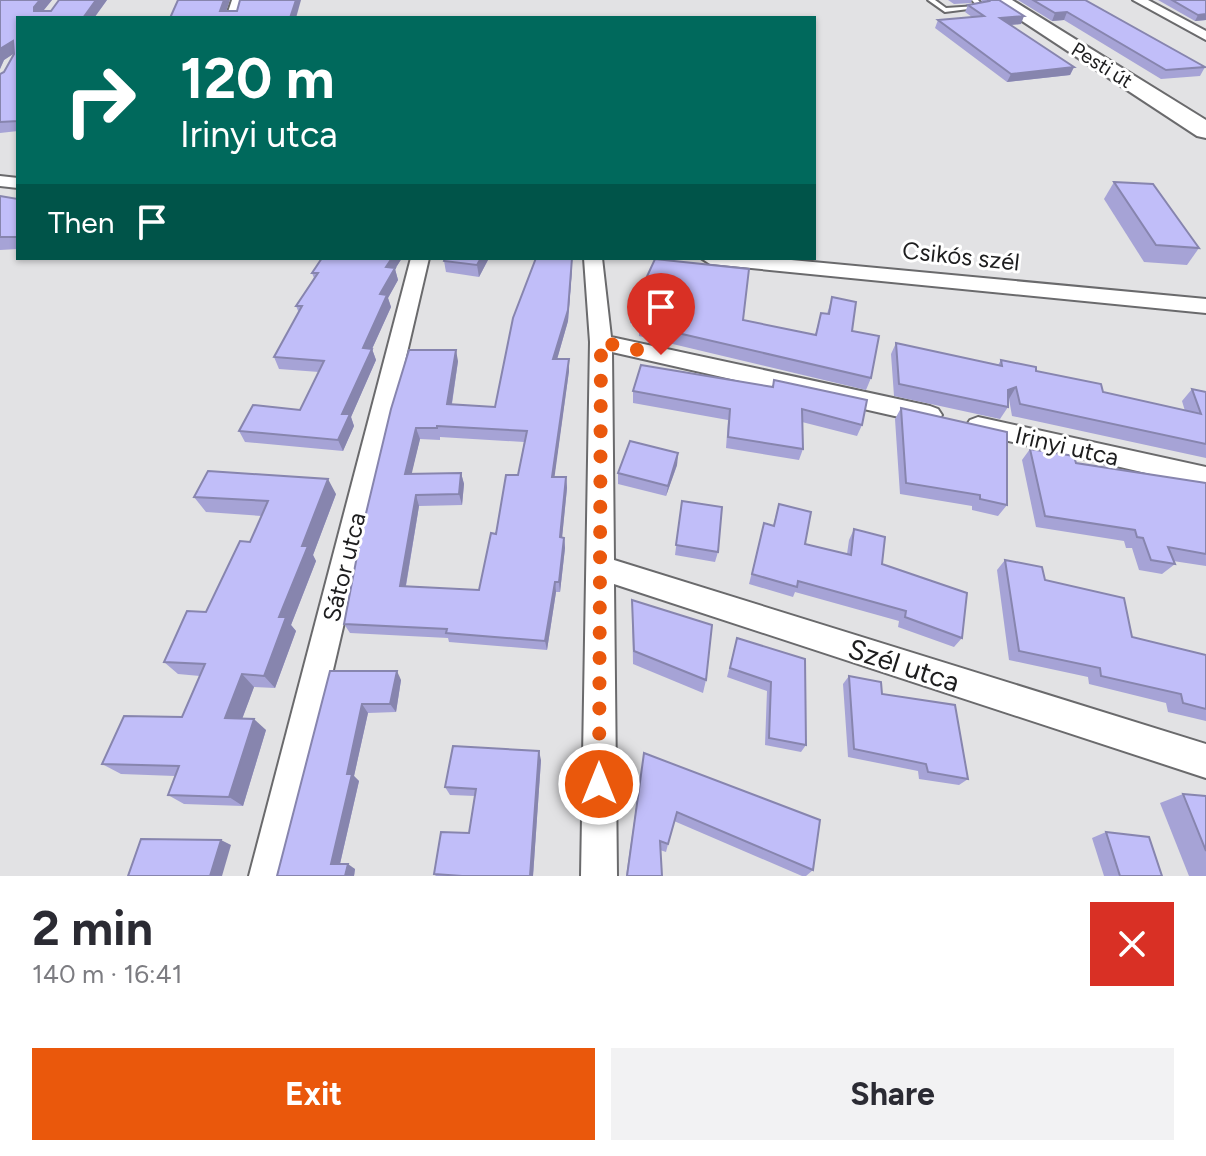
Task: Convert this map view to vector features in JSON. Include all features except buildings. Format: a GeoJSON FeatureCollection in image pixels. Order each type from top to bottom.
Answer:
{"type":"FeatureCollection","features":[{"type":"Feature","properties":{"kind":"main road","name":"Pesti út"},"geometry":{"type":"LineString","coordinates":[[999,0],[1206,131]]}},
{"type":"Feature","properties":{"kind":"street"},"geometry":{"type":"LineString","coordinates":[[1139,0],[1206,36]]}},
{"type":"Feature","properties":{"kind":"street","name":"Sátor utca"},"geometry":{"type":"LineString","coordinates":[[267,876],[420,260]]}},
{"type":"Feature","properties":{"kind":"street"},"geometry":{"type":"LineString","coordinates":[[593,260],[601,342],[599,876]]}},
{"type":"Feature","properties":{"kind":"street","name":"Csikós szél"},"geometry":{"type":"LineString","coordinates":[[731,260],[1206,306]]}},
{"type":"Feature","properties":{"kind":"street","name":"Irinyi utca"},"geometry":{"type":"LineString","coordinates":[[601,342],[1206,477]]}},
{"type":"Feature","properties":{"kind":"street","name":"Szél utca"},"geometry":{"type":"LineString","coordinates":[[601,568],[1206,761]]}},
{"type":"Feature","properties":{"kind":"lane"},"geometry":{"type":"LineString","coordinates":[[931,0],[945,10],[981,7],[975,0]]}},
{"type":"Feature","properties":{"kind":"route"},"geometry":{"type":"LineString","coordinates":[[599,784],[601,342],[661,355]]}}]}
